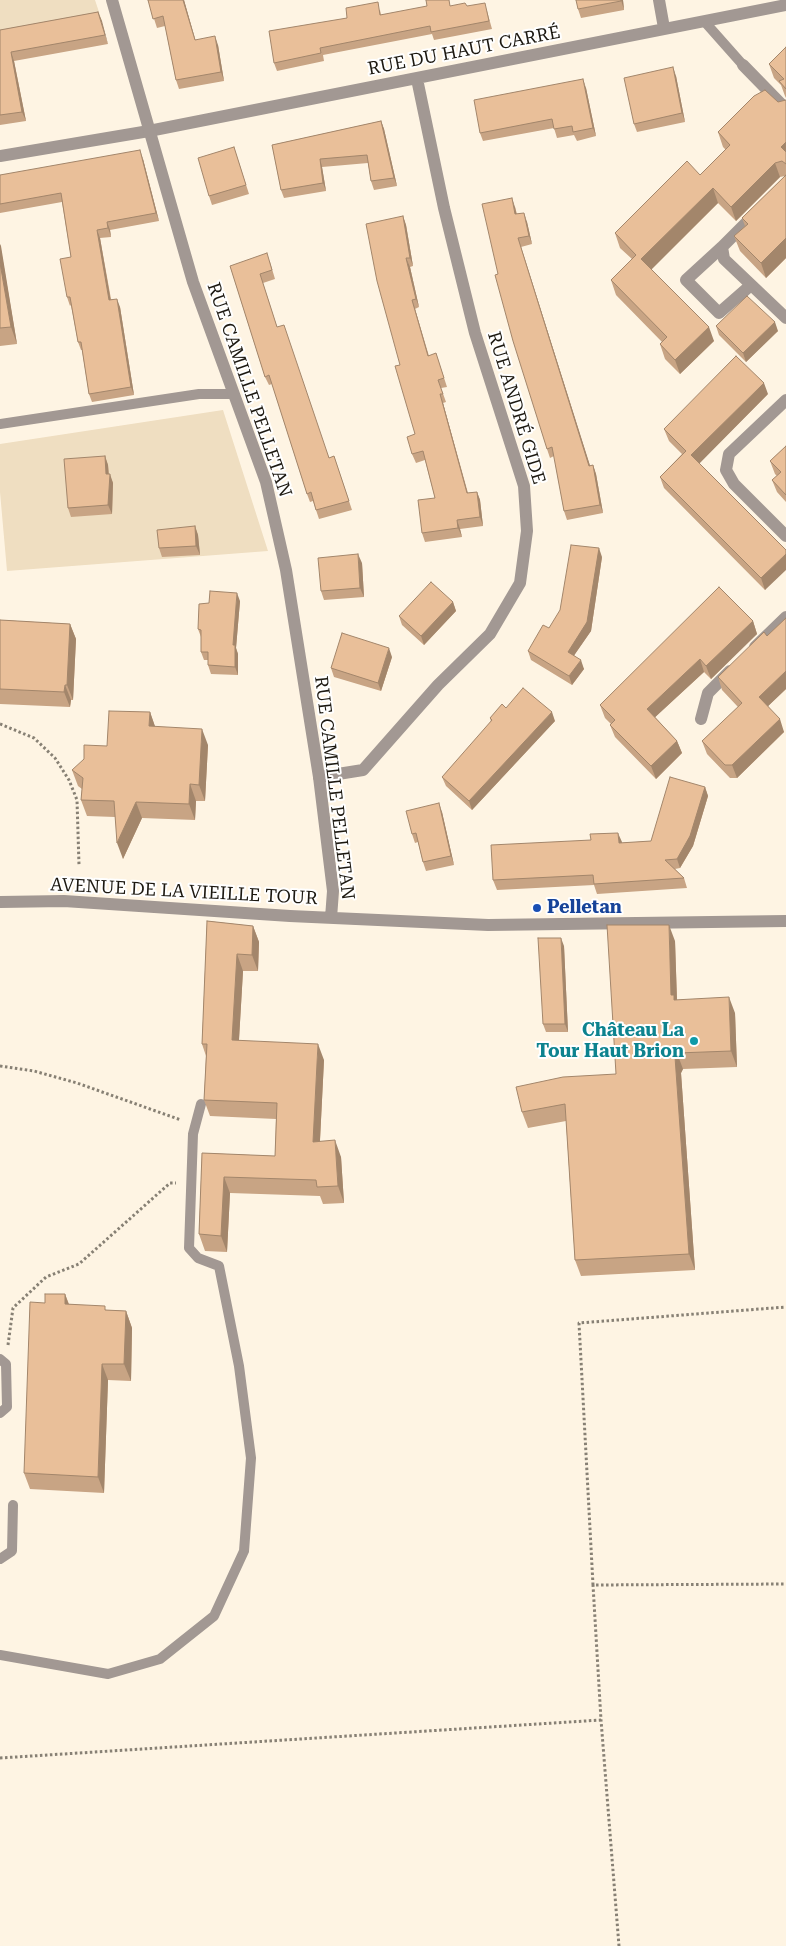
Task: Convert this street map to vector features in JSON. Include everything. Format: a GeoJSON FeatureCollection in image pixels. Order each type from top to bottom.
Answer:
{"type":"FeatureCollection","features":[{"type":"Feature","properties":{"kind":"street","name":"RUE CAMILLE PELLETAN"},"geometry":{"type":"LineString","coordinates":[[112,0],[193,282],[266,482],[286,570],[319,777],[333,891],[331,918]]}},
{"type":"Feature","properties":{"kind":"street"},"geometry":{"type":"LineString","coordinates":[[659,0],[664,28]]}},
{"type":"Feature","properties":{"kind":"street","name":"RUE DU HAUT CARRÉ"},"geometry":{"type":"LineString","coordinates":[[0,156],[149,131],[786,5]]}},
{"type":"Feature","properties":{"kind":"street"},"geometry":{"type":"LineString","coordinates":[[743,65],[786,108]]}},
{"type":"Feature","properties":{"kind":"street","name":"RUE ANDRÉ GIDE"},"geometry":{"type":"LineString","coordinates":[[319,777],[363,770],[438,685],[490,634],[520,583],[527,531],[524,486],[475,332],[444,208],[417,79]]}},
{"type":"Feature","properties":{"kind":"street"},"geometry":{"type":"LineString","coordinates":[[751,285],[720,314],[686,280],[767,202]]}},
{"type":"Feature","properties":{"kind":"street"},"geometry":{"type":"LineString","coordinates":[[722,247],[724,259],[786,318]]}},
{"type":"Feature","properties":{"kind":"street"},"geometry":{"type":"LineString","coordinates":[[786,400],[729,454],[726,470],[734,484],[786,536]]}},
{"type":"Feature","properties":{"kind":"street"},"geometry":{"type":"LineString","coordinates":[[701,719],[708,693],[786,617]]}},
{"type":"Feature","properties":{"kind":"street","name":"AVENUE DE LA VIEILLE TOUR"},"geometry":{"type":"LineString","coordinates":[[0,902],[64,901],[331,918],[488,925],[786,922]]}},
{"type":"Feature","properties":{"kind":"lane"},"geometry":{"type":"LineString","coordinates":[[704,21],[743,65]]}},
{"type":"Feature","properties":{"kind":"lane"},"geometry":{"type":"LineString","coordinates":[[0,424],[198,394],[234,394]]}},
{"type":"Feature","properties":{"kind":"lane"},"geometry":{"type":"LineString","coordinates":[[0,1656],[108,1674],[160,1659],[214,1616],[244,1551],[252,1458],[239,1366],[219,1266],[198,1258],[189,1248],[193,1134],[201,1104]]}},
{"type":"Feature","properties":{"kind":"lane"},"geometry":{"type":"LineString","coordinates":[[0,1413],[7,1407],[3,1361]]}},
{"type":"Feature","properties":{"kind":"lane"},"geometry":{"type":"LineString","coordinates":[[0,1559],[12,1551],[13,1505]]}},
{"type":"Feature","properties":{"kind":"path"},"geometry":{"type":"LineString","coordinates":[[0,724],[34,738],[54,758],[69,780],[77,800],[80,865]]}},
{"type":"Feature","properties":{"kind":"path"},"geometry":{"type":"LineString","coordinates":[[0,1066],[34,1071],[77,1083],[175,1119],[196,1122]]}},
{"type":"Feature","properties":{"kind":"path"},"geometry":{"type":"LineString","coordinates":[[3,1361],[13,1308],[46,1277],[79,1264],[170,1183],[192,1181]]}},
{"type":"Feature","properties":{"kind":"path"},"geometry":{"type":"LineString","coordinates":[[620,1946],[601,1720],[579,1322],[786,1307]]}},
{"type":"Feature","properties":{"kind":"path"},"geometry":{"type":"LineString","coordinates":[[593,1585],[786,1584]]}},
{"type":"Feature","properties":{"kind":"path"},"geometry":{"type":"LineString","coordinates":[[0,1758],[601,1720]]}},
{"type":"Feature","properties":{"kind":"shaded area"},"geometry":{"type":"Polygon","coordinates":[[[0,0],[95,0],[102,21],[0,40],[0,0]]]}},
{"type":"Feature","properties":{"kind":"shaded area"},"geometry":{"type":"Polygon","coordinates":[[[223,410],[268,551],[7,571],[0,492],[0,444],[223,410]]]}},
{"type":"Feature","properties":{"kind":"building"},"geometry":{"type":"Polygon","coordinates":[[[148,0],[183,0],[195,40],[215,36],[221,72],[176,80],[163,16],[153,19],[148,0]]]}},
{"type":"Feature","properties":{"kind":"building"},"geometry":{"type":"Polygon","coordinates":[[[426,0],[449,0],[450,6],[465,3],[467,6],[485,3],[489,21],[431,32],[430,26],[320,48],[321,53],[274,63],[269,31],[347,18],[346,8],[378,2],[380,15],[427,6],[426,0]]]}},
{"type":"Feature","properties":{"kind":"building"},"geometry":{"type":"Polygon","coordinates":[[[576,0],[621,0],[621,1],[578,9],[576,0]]]}},
{"type":"Feature","properties":{"kind":"building"},"geometry":{"type":"Polygon","coordinates":[[[98,12],[105,35],[11,52],[22,112],[0,115],[0,30],[98,12]]]}},
{"type":"Feature","properties":{"kind":"building"},"geometry":{"type":"Polygon","coordinates":[[[786,47],[786,89],[779,81],[784,79],[769,64],[786,47]]]}},
{"type":"Feature","properties":{"kind":"building"},"geometry":{"type":"Polygon","coordinates":[[[673,67],[682,113],[634,124],[624,78],[673,67]]]}},
{"type":"Feature","properties":{"kind":"building"},"geometry":{"type":"Polygon","coordinates":[[[583,79],[593,128],[573,132],[572,126],[554,129],[552,119],[480,133],[474,100],[583,79]]]}},
{"type":"Feature","properties":{"kind":"building"},"geometry":{"type":"Polygon","coordinates":[[[765,90],[778,102],[786,100],[786,142],[781,147],[786,152],[786,164],[782,161],[775,163],[731,207],[713,188],[641,259],[709,327],[675,360],[660,344],[667,337],[611,280],[636,255],[615,233],[687,161],[700,175],[730,145],[718,132],[754,96],[765,90]]]}},
{"type":"Feature","properties":{"kind":"building"},"geometry":{"type":"Polygon","coordinates":[[[381,121],[394,178],[371,181],[367,155],[320,159],[323,183],[281,190],[272,145],[381,121]]]}},
{"type":"Feature","properties":{"kind":"building"},"geometry":{"type":"Polygon","coordinates":[[[234,147],[246,185],[209,196],[198,158],[234,147]]]}},
{"type":"Feature","properties":{"kind":"building"},"geometry":{"type":"Polygon","coordinates":[[[140,150],[156,213],[107,222],[108,228],[97,230],[109,300],[117,299],[131,387],[89,394],[81,342],[78,342],[70,297],[67,297],[60,259],[71,257],[61,193],[0,204],[0,175],[140,150]]]}},
{"type":"Feature","properties":{"kind":"building"},"geometry":{"type":"Polygon","coordinates":[[[786,175],[786,238],[761,263],[734,236],[748,224],[742,218],[786,175]]]}},
{"type":"Feature","properties":{"kind":"building"},"geometry":{"type":"Polygon","coordinates":[[[512,198],[515,214],[524,213],[529,236],[518,238],[589,466],[593,465],[600,505],[564,511],[552,447],[547,449],[513,341],[495,275],[498,274],[482,204],[512,198]]]}},
{"type":"Feature","properties":{"kind":"building"},"geometry":{"type":"Polygon","coordinates":[[[403,216],[410,258],[406,258],[416,299],[412,300],[428,356],[436,353],[444,378],[438,380],[443,394],[440,394],[467,493],[477,492],[480,517],[457,520],[458,528],[422,533],[418,500],[435,498],[423,451],[412,454],[407,437],[415,434],[395,366],[400,365],[377,281],[366,224],[403,216]]]}},
{"type":"Feature","properties":{"kind":"building"},"geometry":{"type":"Polygon","coordinates":[[[267,253],[272,270],[260,274],[277,327],[284,325],[329,458],[334,456],[349,501],[316,510],[311,492],[307,494],[269,375],[265,377],[230,266],[267,253]]]}},
{"type":"Feature","properties":{"kind":"building"},"geometry":{"type":"Polygon","coordinates":[[[0,263],[11,327],[0,328],[0,263]]]}},
{"type":"Feature","properties":{"kind":"building"},"geometry":{"type":"Polygon","coordinates":[[[747,296],[775,322],[743,353],[716,326],[747,296]]]}},
{"type":"Feature","properties":{"kind":"building"},"geometry":{"type":"Polygon","coordinates":[[[736,356],[764,383],[691,455],[786,550],[786,554],[761,578],[660,477],[686,451],[664,429],[736,356]]]}},
{"type":"Feature","properties":{"kind":"building"},"geometry":{"type":"Polygon","coordinates":[[[786,446],[786,495],[772,480],[781,472],[770,461],[786,446]]]}},
{"type":"Feature","properties":{"kind":"building"},"geometry":{"type":"Polygon","coordinates":[[[105,456],[106,474],[110,474],[108,505],[68,508],[64,459],[105,456]]]}},
{"type":"Feature","properties":{"kind":"building"},"geometry":{"type":"Polygon","coordinates":[[[195,526],[196,546],[159,548],[157,530],[195,526]]]}},
{"type":"Feature","properties":{"kind":"building"},"geometry":{"type":"Polygon","coordinates":[[[571,545],[599,548],[587,622],[568,652],[581,660],[569,676],[528,651],[543,625],[549,628],[560,610],[571,545]]]}},
{"type":"Feature","properties":{"kind":"building"},"geometry":{"type":"Polygon","coordinates":[[[358,554],[360,588],[321,591],[318,558],[358,554]]]}},
{"type":"Feature","properties":{"kind":"building"},"geometry":{"type":"Polygon","coordinates":[[[431,582],[453,602],[421,636],[399,616],[431,582]]]}},
{"type":"Feature","properties":{"kind":"building"},"geometry":{"type":"Polygon","coordinates":[[[719,587],[753,621],[706,666],[700,659],[647,709],[677,741],[651,766],[610,725],[615,720],[600,705],[719,587]]]}},
{"type":"Feature","properties":{"kind":"building"},"geometry":{"type":"Polygon","coordinates":[[[210,591],[237,593],[233,645],[235,645],[235,667],[208,665],[208,652],[201,652],[201,630],[198,629],[199,604],[209,603],[210,591]]]}},
{"type":"Feature","properties":{"kind":"building"},"geometry":{"type":"Polygon","coordinates":[[[786,618],[786,671],[759,697],[780,719],[732,765],[725,765],[702,741],[742,703],[718,677],[764,632],[767,636],[786,618]]]}},
{"type":"Feature","properties":{"kind":"building"},"geometry":{"type":"Polygon","coordinates":[[[0,620],[70,624],[67,685],[65,685],[64,692],[0,689],[0,620]]]}},
{"type":"Feature","properties":{"kind":"building"},"geometry":{"type":"Polygon","coordinates":[[[342,633],[389,648],[378,683],[331,668],[342,633]]]}},
{"type":"Feature","properties":{"kind":"building"},"geometry":{"type":"Polygon","coordinates":[[[523,688],[552,712],[469,801],[442,777],[492,720],[490,718],[502,704],[506,708],[523,688]]]}},
{"type":"Feature","properties":{"kind":"building"},"geometry":{"type":"Polygon","coordinates":[[[109,711],[150,712],[149,726],[202,729],[199,785],[190,784],[189,804],[136,802],[117,843],[114,801],[81,800],[83,778],[72,770],[84,759],[84,745],[107,746],[109,711]]]}},
{"type":"Feature","properties":{"kind":"building"},"geometry":{"type":"Polygon","coordinates":[[[670,777],[705,787],[690,836],[677,859],[665,860],[684,878],[594,884],[593,875],[493,880],[491,845],[591,840],[590,834],[618,833],[619,843],[651,841],[670,777]]]}},
{"type":"Feature","properties":{"kind":"building"},"geometry":{"type":"Polygon","coordinates":[[[439,803],[451,856],[423,862],[416,833],[412,834],[406,811],[439,803]]]}},
{"type":"Feature","properties":{"kind":"building"},"geometry":{"type":"Polygon","coordinates":[[[207,921],[253,926],[252,955],[237,954],[232,1040],[318,1044],[313,1142],[335,1140],[338,1186],[317,1187],[316,1180],[224,1177],[221,1236],[199,1234],[202,1153],[275,1156],[277,1103],[204,1100],[207,1044],[202,1044],[207,921]]]}},
{"type":"Feature","properties":{"kind":"building"},"geometry":{"type":"Polygon","coordinates":[[[607,925],[669,925],[671,995],[674,995],[674,1000],[729,997],[731,1051],[677,1053],[675,1057],[689,1254],[575,1260],[565,1104],[522,1112],[516,1087],[563,1077],[616,1074],[607,925]]]}},
{"type":"Feature","properties":{"kind":"building"},"geometry":{"type":"Polygon","coordinates":[[[538,938],[561,938],[565,1024],[543,1024],[538,938]]]}},
{"type":"Feature","properties":{"kind":"building"},"geometry":{"type":"Polygon","coordinates":[[[45,1294],[65,1294],[65,1304],[105,1306],[105,1310],[126,1311],[124,1364],[102,1364],[98,1477],[24,1473],[30,1302],[45,1303],[45,1294]]]}},
{"type":"Feature","properties":{"kind":"place","name":"Pelletan"},"geometry":{"type":"Point","coordinates":[537,908]}},
{"type":"Feature","properties":{"kind":"place","name":"Château La Tour Haut Brion"},"geometry":{"type":"Point","coordinates":[694,1041]}}]}
